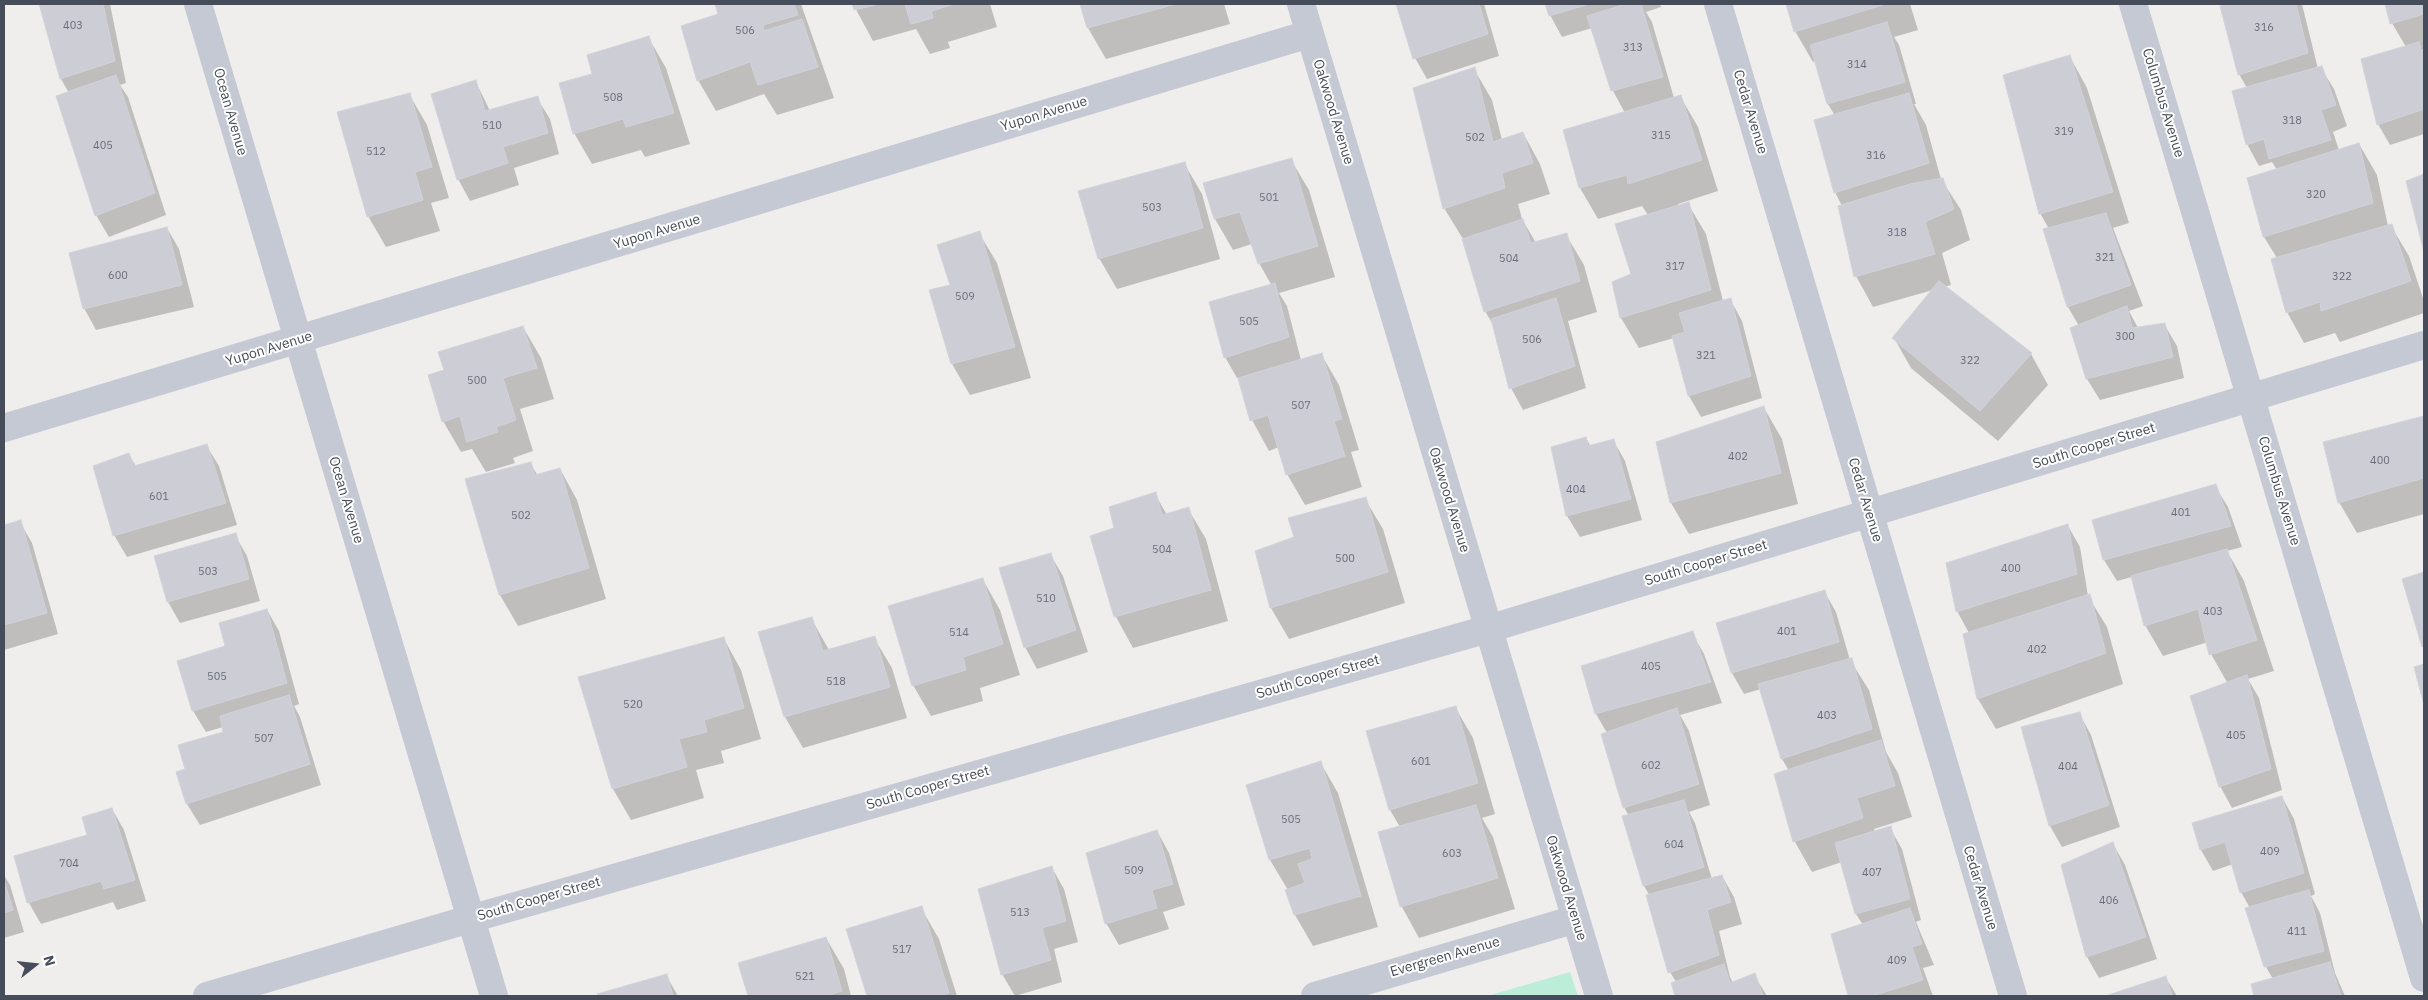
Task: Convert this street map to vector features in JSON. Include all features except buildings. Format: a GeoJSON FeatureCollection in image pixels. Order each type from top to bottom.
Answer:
{"type":"FeatureCollection","features":[{"type":"Feature","properties":{"kind":"street","name":"Ocean Avenue"},"geometry":{"type":"LineString","coordinates":[[198,4],[494,996]]}},
{"type":"Feature","properties":{"kind":"street","name":"Oakwood Avenue"},"geometry":{"type":"LineString","coordinates":[[1301,4],[1599,996]]}},
{"type":"Feature","properties":{"kind":"street","name":"Cedar Avenue"},"geometry":{"type":"LineString","coordinates":[[1718,4],[2012,996]]}},
{"type":"Feature","properties":{"kind":"street","name":"Columbus Avenue"},"geometry":{"type":"LineString","coordinates":[[2133,4],[2424,978]]}},
{"type":"Feature","properties":{"kind":"street","name":"Yupon Avenue"},"geometry":{"type":"LineString","coordinates":[[4,428],[298,341],[1309,34]]}},
{"type":"Feature","properties":{"kind":"street","name":"South Cooper Street"},"geometry":{"type":"LineString","coordinates":[[208,996],[470,919],[1488,629],[2424,345]]}},
{"type":"Feature","properties":{"kind":"street","name":"Evergreen Avenue"},"geometry":{"type":"LineString","coordinates":[[1314,996],[1371,988],[1576,919]]}},
{"type":"Feature","properties":{"kind":"green space"},"geometry":{"type":"Polygon","coordinates":[[[1570,972],[1578,996],[1487,996],[1570,972]]]}}]}
